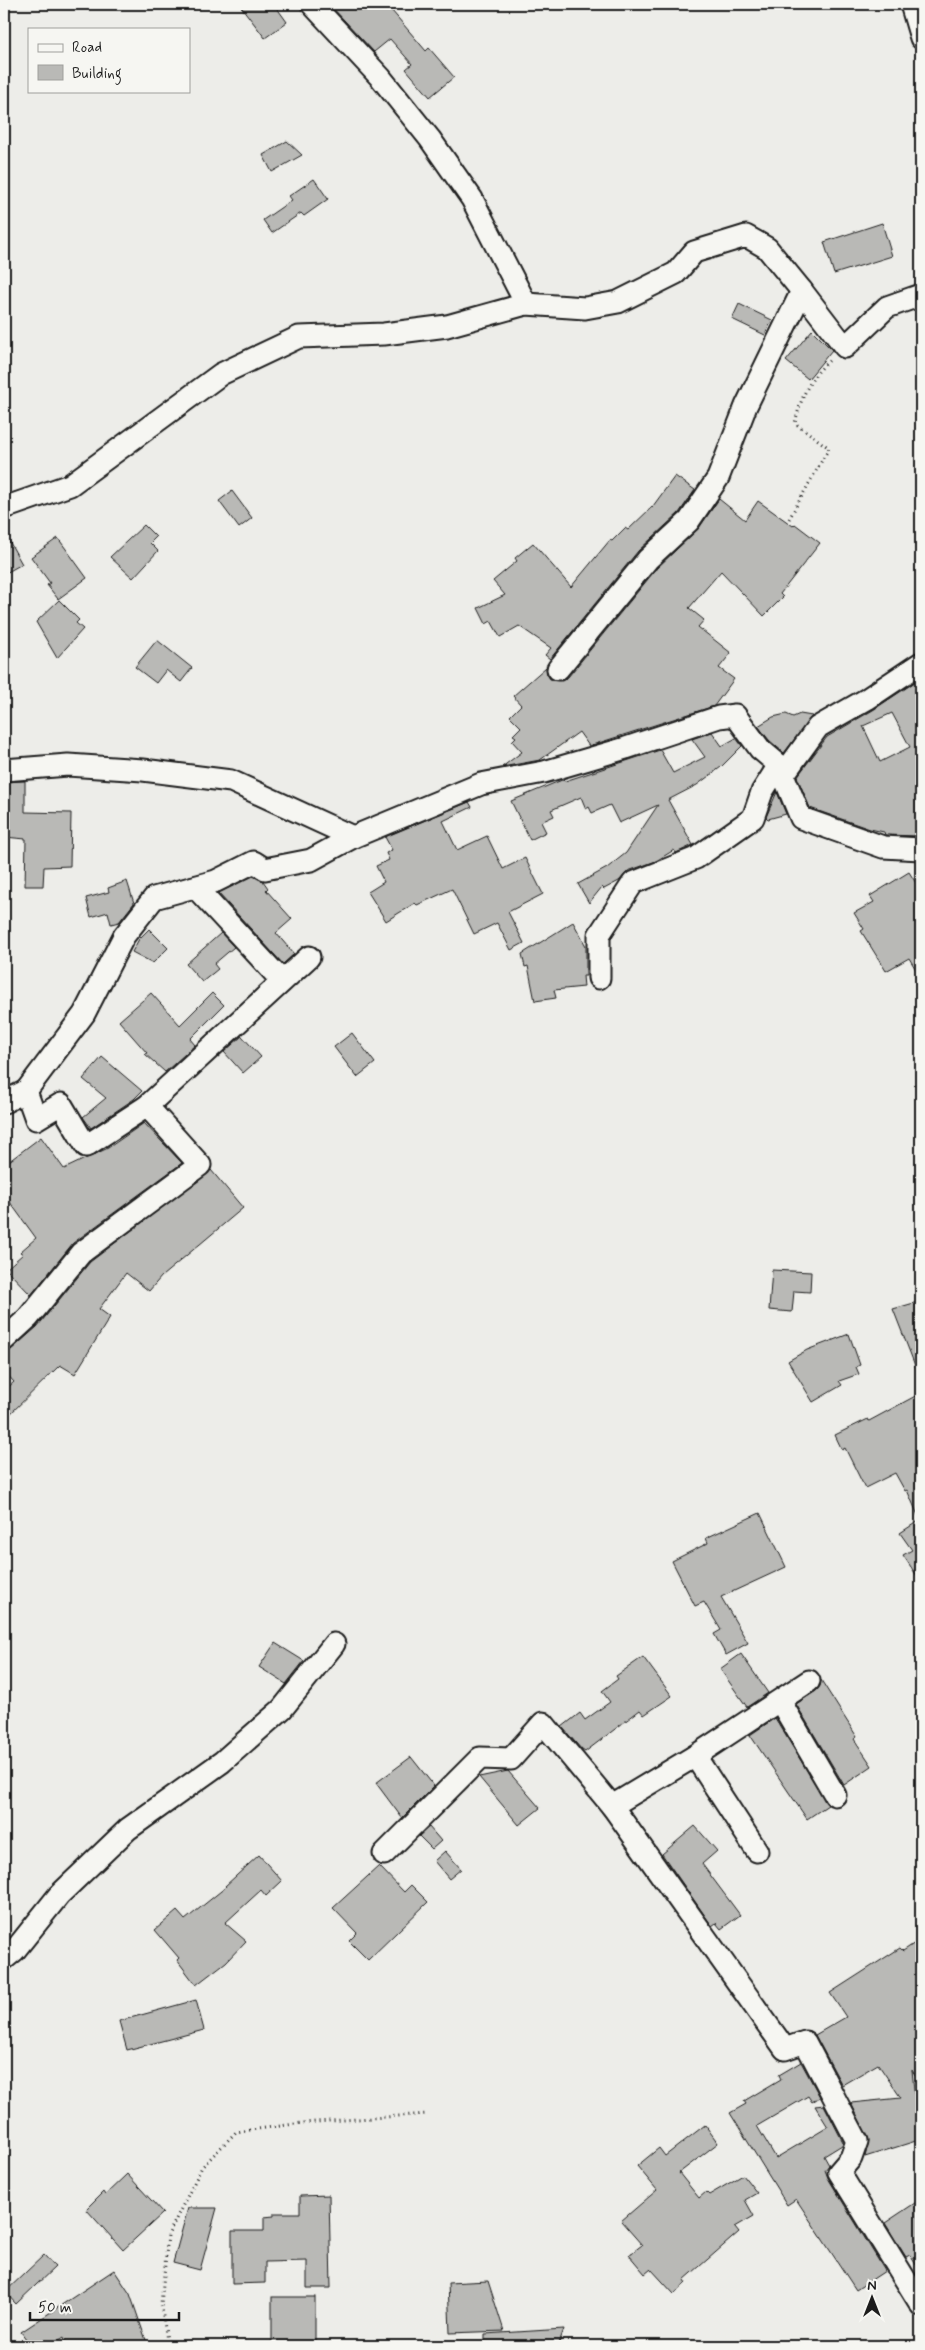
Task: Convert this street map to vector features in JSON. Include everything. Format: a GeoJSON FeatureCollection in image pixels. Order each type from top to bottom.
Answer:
{"type":"FeatureCollection","features":[{"type":"Feature","properties":{"kind":"street"},"geometry":{"type":"LineString","coordinates":[[312,4],[381,78],[430,139],[472,199],[526,304]]}},
{"type":"Feature","properties":{"kind":"street"},"geometry":{"type":"LineString","coordinates":[[911,4],[921,38]]}},
{"type":"Feature","properties":{"kind":"street"},"geometry":{"type":"LineString","coordinates":[[4,508],[70,484],[221,374],[299,337],[384,334],[447,326],[526,304],[585,308],[618,302],[676,273],[694,252],[746,236],[767,248],[845,347],[887,307],[921,295]]}},
{"type":"Feature","properties":{"kind":"street"},"geometry":{"type":"LineString","coordinates":[[558,669],[648,559],[689,521],[718,478],[746,406],[802,291]]}},
{"type":"Feature","properties":{"kind":"street"},"geometry":{"type":"LineString","coordinates":[[599,978],[599,935],[633,883],[696,858],[753,818],[762,792],[818,727],[867,700],[921,663]]}},
{"type":"Feature","properties":{"kind":"street"},"geometry":{"type":"LineString","coordinates":[[4,1102],[26,1091],[84,1014],[124,936],[154,898],[216,881],[254,862],[265,869],[312,860],[353,837],[481,784],[544,772],[626,748],[719,717],[735,715],[760,750],[781,769],[801,818],[883,847],[921,848]]}},
{"type":"Feature","properties":{"kind":"street"},"geometry":{"type":"LineString","coordinates":[[4,770],[68,765],[143,770],[231,781],[353,837]]}},
{"type":"Feature","properties":{"kind":"street"},"geometry":{"type":"LineString","coordinates":[[194,887],[282,981]]}},
{"type":"Feature","properties":{"kind":"street"},"geometry":{"type":"LineString","coordinates":[[26,1091],[36,1119],[62,1104],[86,1146],[147,1106],[309,957]]}},
{"type":"Feature","properties":{"kind":"street"},"geometry":{"type":"LineString","coordinates":[[4,1340],[28,1318],[81,1253],[200,1165],[147,1106]]}},
{"type":"Feature","properties":{"kind":"street"},"geometry":{"type":"LineString","coordinates":[[4,1959],[15,1950],[59,1895],[128,1829],[222,1762],[282,1709],[334,1644]]}},
{"type":"Feature","properties":{"kind":"street"},"geometry":{"type":"LineString","coordinates":[[612,1806],[695,1756],[809,1681]]}},
{"type":"Feature","properties":{"kind":"street"},"geometry":{"type":"LineString","coordinates":[[780,1701],[835,1795]]}},
{"type":"Feature","properties":{"kind":"street"},"geometry":{"type":"LineString","coordinates":[[384,1854],[480,1758],[511,1759],[543,1723],[612,1806],[785,2049],[805,2042],[857,2141],[851,2158],[839,2172],[921,2305]]}},
{"type":"Feature","properties":{"kind":"street"},"geometry":{"type":"LineString","coordinates":[[695,1756],[757,1851]]}},
{"type":"Feature","properties":{"kind":"path"},"geometry":{"type":"LineString","coordinates":[[789,519],[829,448],[795,423],[801,397],[817,371],[845,347]]}},
{"type":"Feature","properties":{"kind":"path"},"geometry":{"type":"LineString","coordinates":[[168,2346],[162,2304],[168,2235],[202,2167],[236,2132],[302,2123],[427,2114]]}},
{"type":"Feature","properties":{"kind":"building"},"geometry":{"type":"Polygon","coordinates":[[[239,4],[274,4],[287,22],[265,38],[239,4]]]}},
{"type":"Feature","properties":{"kind":"building"},"geometry":{"type":"Polygon","coordinates":[[[329,4],[386,4],[426,51],[429,48],[454,77],[430,97],[406,69],[412,64],[390,39],[374,52],[329,4]]]}},
{"type":"Feature","properties":{"kind":"building"},"geometry":{"type":"Polygon","coordinates":[[[287,141],[302,155],[272,172],[263,155],[287,141]]]}},
{"type":"Feature","properties":{"kind":"building"},"geometry":{"type":"Polygon","coordinates":[[[314,179],[328,199],[304,216],[301,213],[272,233],[263,220],[292,200],[289,196],[314,179]]]}},
{"type":"Feature","properties":{"kind":"building"},"geometry":{"type":"Polygon","coordinates":[[[882,223],[892,256],[834,274],[824,242],[882,223]]]}},
{"type":"Feature","properties":{"kind":"building"},"geometry":{"type":"Polygon","coordinates":[[[739,304],[772,320],[765,335],[732,319],[739,304]]]}},
{"type":"Feature","properties":{"kind":"building"},"geometry":{"type":"Polygon","coordinates":[[[812,330],[832,350],[808,379],[786,361],[812,330]]]}},
{"type":"Feature","properties":{"kind":"building"},"geometry":{"type":"Polygon","coordinates":[[[675,476],[695,490],[679,513],[638,551],[550,659],[545,655],[551,648],[519,626],[500,637],[491,621],[486,624],[478,608],[505,595],[493,581],[517,561],[515,558],[533,543],[571,587],[610,540],[612,541],[625,528],[628,530],[653,506],[675,476]]]}},
{"type":"Feature","properties":{"kind":"building"},"geometry":{"type":"Polygon","coordinates":[[[232,491],[252,518],[239,528],[219,501],[232,491]]]}},
{"type":"Feature","properties":{"kind":"building"},"geometry":{"type":"Polygon","coordinates":[[[719,499],[745,520],[758,501],[793,526],[795,524],[820,543],[780,594],[783,597],[764,616],[721,571],[689,608],[704,620],[698,627],[731,653],[719,668],[734,679],[714,706],[589,746],[579,732],[540,760],[502,767],[522,752],[512,741],[516,737],[513,735],[521,727],[510,716],[521,705],[513,696],[546,667],[550,679],[562,681],[568,677],[657,568],[699,528],[719,499]]]}},
{"type":"Feature","properties":{"kind":"building"},"geometry":{"type":"Polygon","coordinates":[[[144,525],[156,537],[150,543],[158,551],[133,578],[110,557],[144,525]]]}},
{"type":"Feature","properties":{"kind":"building"},"geometry":{"type":"Polygon","coordinates":[[[4,532],[22,564],[4,574],[4,532]]]}},
{"type":"Feature","properties":{"kind":"building"},"geometry":{"type":"Polygon","coordinates":[[[58,538],[87,578],[58,599],[47,585],[50,583],[31,557],[58,538]]]}},
{"type":"Feature","properties":{"kind":"building"},"geometry":{"type":"Polygon","coordinates":[[[59,600],[79,620],[76,623],[83,629],[57,658],[36,622],[59,600]]]}},
{"type":"Feature","properties":{"kind":"building"},"geometry":{"type":"Polygon","coordinates":[[[157,640],[192,668],[181,682],[166,670],[156,683],[135,667],[157,640]]]}},
{"type":"Feature","properties":{"kind":"building"},"geometry":{"type":"Polygon","coordinates":[[[921,678],[921,836],[885,835],[884,832],[810,808],[797,777],[827,737],[873,710],[921,678]],[[892,713],[863,726],[880,762],[910,747],[892,713]]]}},
{"type":"Feature","properties":{"kind":"building"},"geometry":{"type":"Polygon","coordinates":[[[786,714],[793,717],[800,714],[812,716],[784,753],[769,740],[758,726],[773,717],[786,714]]]}},
{"type":"Feature","properties":{"kind":"building"},"geometry":{"type":"Polygon","coordinates":[[[712,732],[722,746],[736,738],[742,746],[721,767],[697,785],[668,800],[693,845],[676,853],[674,850],[656,861],[628,871],[619,881],[604,889],[602,887],[589,903],[578,884],[607,868],[626,853],[658,805],[619,823],[610,805],[592,813],[589,807],[586,809],[581,797],[551,810],[554,816],[541,822],[546,832],[530,840],[511,801],[562,780],[565,781],[660,750],[673,773],[705,757],[692,739],[712,732]]]}},
{"type":"Feature","properties":{"kind":"building"},"geometry":{"type":"Polygon","coordinates":[[[25,781],[25,812],[71,813],[70,866],[44,867],[43,886],[25,886],[26,839],[4,837],[4,782],[25,781]]]}},
{"type":"Feature","properties":{"kind":"building"},"geometry":{"type":"Polygon","coordinates":[[[777,792],[786,814],[768,819],[766,817],[777,792]]]}},
{"type":"Feature","properties":{"kind":"building"},"geometry":{"type":"Polygon","coordinates":[[[469,802],[472,807],[443,821],[457,850],[487,836],[503,869],[525,858],[543,894],[508,912],[524,943],[511,950],[497,923],[474,934],[452,889],[417,905],[415,903],[386,921],[368,892],[384,882],[376,866],[389,860],[386,853],[392,850],[385,837],[469,802]]]}},
{"type":"Feature","properties":{"kind":"building"},"geometry":{"type":"Polygon","coordinates":[[[909,872],[921,891],[921,978],[909,958],[886,971],[861,931],[864,929],[854,913],[874,902],[870,896],[909,872]]]}},
{"type":"Feature","properties":{"kind":"building"},"geometry":{"type":"Polygon","coordinates":[[[253,876],[263,881],[268,888],[266,890],[292,919],[276,933],[294,954],[283,964],[218,893],[253,876]]]}},
{"type":"Feature","properties":{"kind":"building"},"geometry":{"type":"Polygon","coordinates":[[[127,881],[134,903],[119,922],[111,924],[108,912],[91,917],[86,898],[109,892],[108,888],[127,881]]]}},
{"type":"Feature","properties":{"kind":"building"},"geometry":{"type":"Polygon","coordinates":[[[573,922],[586,946],[586,976],[583,976],[584,987],[554,990],[556,998],[535,1001],[528,966],[525,967],[522,954],[573,922]]]}},
{"type":"Feature","properties":{"kind":"building"},"geometry":{"type":"Polygon","coordinates":[[[149,929],[168,948],[153,963],[132,952],[139,939],[149,929]]]}},
{"type":"Feature","properties":{"kind":"building"},"geometry":{"type":"Polygon","coordinates":[[[221,933],[234,947],[214,964],[218,969],[202,982],[186,964],[221,933]]]}},
{"type":"Feature","properties":{"kind":"building"},"geometry":{"type":"Polygon","coordinates":[[[151,993],[180,1025],[212,993],[224,1005],[190,1039],[195,1045],[165,1072],[145,1054],[147,1053],[119,1021],[151,993]]]}},
{"type":"Feature","properties":{"kind":"building"},"geometry":{"type":"Polygon","coordinates":[[[352,1033],[375,1063],[357,1077],[334,1047],[352,1033]]]}},
{"type":"Feature","properties":{"kind":"building"},"geometry":{"type":"Polygon","coordinates":[[[242,1036],[261,1057],[243,1073],[224,1052],[242,1036]]]}},
{"type":"Feature","properties":{"kind":"building"},"geometry":{"type":"Polygon","coordinates":[[[102,1057],[142,1091],[134,1099],[91,1128],[83,1117],[106,1098],[83,1079],[102,1057]]]}},
{"type":"Feature","properties":{"kind":"building"},"geometry":{"type":"Polygon","coordinates":[[[144,1123],[182,1163],[73,1243],[31,1295],[6,1269],[23,1254],[20,1252],[36,1238],[4,1194],[4,1165],[41,1137],[64,1169],[108,1148],[144,1123]]]}},
{"type":"Feature","properties":{"kind":"building"},"geometry":{"type":"Polygon","coordinates":[[[211,1170],[243,1208],[162,1276],[149,1291],[126,1273],[99,1309],[110,1317],[75,1374],[60,1365],[4,1420],[4,1391],[14,1382],[4,1371],[4,1352],[12,1349],[37,1327],[90,1262],[211,1170]]]}},
{"type":"Feature","properties":{"kind":"building"},"geometry":{"type":"Polygon","coordinates":[[[772,1270],[811,1272],[810,1292],[794,1291],[792,1312],[769,1310],[772,1270]]]}},
{"type":"Feature","properties":{"kind":"building"},"geometry":{"type":"Polygon","coordinates":[[[921,1301],[921,1381],[893,1309],[921,1301]]]}},
{"type":"Feature","properties":{"kind":"building"},"geometry":{"type":"Polygon","coordinates":[[[849,1334],[860,1365],[856,1367],[859,1374],[839,1381],[842,1385],[813,1402],[788,1361],[807,1350],[849,1334]]]}},
{"type":"Feature","properties":{"kind":"building"},"geometry":{"type":"Polygon","coordinates":[[[921,1393],[921,1582],[903,1555],[912,1550],[900,1533],[920,1520],[907,1490],[905,1491],[895,1473],[865,1488],[845,1448],[842,1450],[835,1435],[868,1419],[869,1421],[921,1393]]]}},
{"type":"Feature","properties":{"kind":"building"},"geometry":{"type":"Polygon","coordinates":[[[760,1513],[786,1567],[721,1597],[748,1643],[726,1655],[714,1634],[721,1630],[704,1602],[695,1606],[672,1561],[708,1543],[706,1538],[760,1513]]]}},
{"type":"Feature","properties":{"kind":"building"},"geometry":{"type":"Polygon","coordinates":[[[275,1643],[304,1661],[286,1684],[259,1667],[275,1643]]]}},
{"type":"Feature","properties":{"kind":"building"},"geometry":{"type":"Polygon","coordinates":[[[741,1654],[768,1693],[747,1707],[720,1669],[741,1654]]]}},
{"type":"Feature","properties":{"kind":"building"},"geometry":{"type":"Polygon","coordinates":[[[643,1657],[672,1696],[644,1715],[640,1710],[585,1752],[562,1727],[580,1713],[585,1720],[610,1702],[602,1691],[618,1679],[616,1676],[643,1657]]]}},
{"type":"Feature","properties":{"kind":"building"},"geometry":{"type":"Polygon","coordinates":[[[821,1680],[857,1737],[854,1739],[872,1766],[844,1785],[796,1704],[816,1691],[820,1686],[821,1680]]]}},
{"type":"Feature","properties":{"kind":"building"},"geometry":{"type":"Polygon","coordinates":[[[775,1718],[828,1805],[807,1819],[750,1735],[775,1718]]]}},
{"type":"Feature","properties":{"kind":"building"},"geometry":{"type":"Polygon","coordinates":[[[411,1757],[434,1786],[402,1818],[376,1783],[411,1757]]]}},
{"type":"Feature","properties":{"kind":"building"},"geometry":{"type":"Polygon","coordinates":[[[508,1771],[540,1808],[519,1825],[479,1777],[508,1771]]]}},
{"type":"Feature","properties":{"kind":"building"},"geometry":{"type":"Polygon","coordinates":[[[695,1826],[717,1851],[702,1864],[740,1915],[721,1929],[716,1923],[712,1926],[662,1854],[695,1826]]]}},
{"type":"Feature","properties":{"kind":"building"},"geometry":{"type":"Polygon","coordinates":[[[429,1827],[441,1841],[432,1849],[419,1836],[429,1827]]]}},
{"type":"Feature","properties":{"kind":"building"},"geometry":{"type":"Polygon","coordinates":[[[445,1851],[461,1869],[449,1879],[434,1861],[445,1851]]]}},
{"type":"Feature","properties":{"kind":"building"},"geometry":{"type":"Polygon","coordinates":[[[259,1855],[282,1881],[266,1896],[261,1890],[225,1923],[246,1941],[226,1962],[196,1985],[177,1960],[179,1958],[155,1930],[177,1911],[185,1920],[226,1887],[259,1855]]]}},
{"type":"Feature","properties":{"kind":"building"},"geometry":{"type":"Polygon","coordinates":[[[379,1866],[404,1892],[411,1885],[428,1902],[368,1960],[349,1941],[357,1933],[333,1908],[379,1866]]]}},
{"type":"Feature","properties":{"kind":"building"},"geometry":{"type":"Polygon","coordinates":[[[921,1939],[921,2084],[912,2070],[919,2140],[865,2157],[869,2140],[851,2103],[901,2098],[878,2064],[842,2085],[815,2035],[846,2017],[830,1993],[900,1948],[903,1951],[921,1939]]]}},
{"type":"Feature","properties":{"kind":"building"},"geometry":{"type":"Polygon","coordinates":[[[196,2000],[204,2030],[127,2050],[119,2021],[196,2000]]]}},
{"type":"Feature","properties":{"kind":"building"},"geometry":{"type":"Polygon","coordinates":[[[801,2062],[820,2097],[812,2102],[808,2096],[757,2126],[776,2158],[828,2127],[815,2106],[824,2105],[843,2142],[842,2145],[824,2156],[829,2165],[825,2170],[828,2178],[885,2271],[856,2290],[796,2199],[787,2205],[730,2113],[746,2104],[744,2101],[781,2079],[779,2075],[801,2062]]]}},
{"type":"Feature","properties":{"kind":"building"},"geometry":{"type":"Polygon","coordinates":[[[705,2125],[718,2143],[679,2173],[699,2198],[706,2192],[709,2195],[743,2175],[757,2193],[745,2200],[754,2216],[735,2227],[739,2232],[684,2280],[686,2283],[674,2294],[651,2269],[645,2274],[629,2255],[642,2245],[621,2221],[657,2190],[637,2166],[659,2148],[665,2156],[705,2125]]]}},
{"type":"Feature","properties":{"kind":"building"},"geometry":{"type":"Polygon","coordinates":[[[127,2174],[163,2213],[123,2250],[86,2209],[103,2192],[105,2195],[127,2174]]]}},
{"type":"Feature","properties":{"kind":"building"},"geometry":{"type":"Polygon","coordinates":[[[329,2195],[331,2288],[307,2288],[307,2261],[265,2262],[265,2283],[232,2284],[232,2231],[264,2231],[264,2217],[274,2216],[274,2213],[300,2213],[300,2196],[329,2195]]]}},
{"type":"Feature","properties":{"kind":"building"},"geometry":{"type":"Polygon","coordinates":[[[921,2199],[921,2273],[910,2255],[906,2257],[885,2223],[921,2199]]]}},
{"type":"Feature","properties":{"kind":"building"},"geometry":{"type":"Polygon","coordinates":[[[188,2208],[217,2208],[200,2270],[173,2263],[188,2208]]]}},
{"type":"Feature","properties":{"kind":"building"},"geometry":{"type":"Polygon","coordinates":[[[44,2255],[55,2267],[16,2304],[5,2292],[44,2255]]]}},
{"type":"Feature","properties":{"kind":"building"},"geometry":{"type":"Polygon","coordinates":[[[114,2270],[130,2294],[148,2346],[67,2346],[64,2337],[50,2346],[31,2346],[21,2332],[114,2270]]]}},
{"type":"Feature","properties":{"kind":"building"},"geometry":{"type":"Polygon","coordinates":[[[488,2281],[504,2331],[450,2333],[448,2283],[488,2281]]]}},
{"type":"Feature","properties":{"kind":"building"},"geometry":{"type":"Polygon","coordinates":[[[272,2297],[315,2297],[315,2344],[272,2344],[272,2297]]]}},
{"type":"Feature","properties":{"kind":"building"},"geometry":{"type":"Polygon","coordinates":[[[564,2329],[558,2346],[485,2346],[485,2334],[564,2329]]]}}]}
